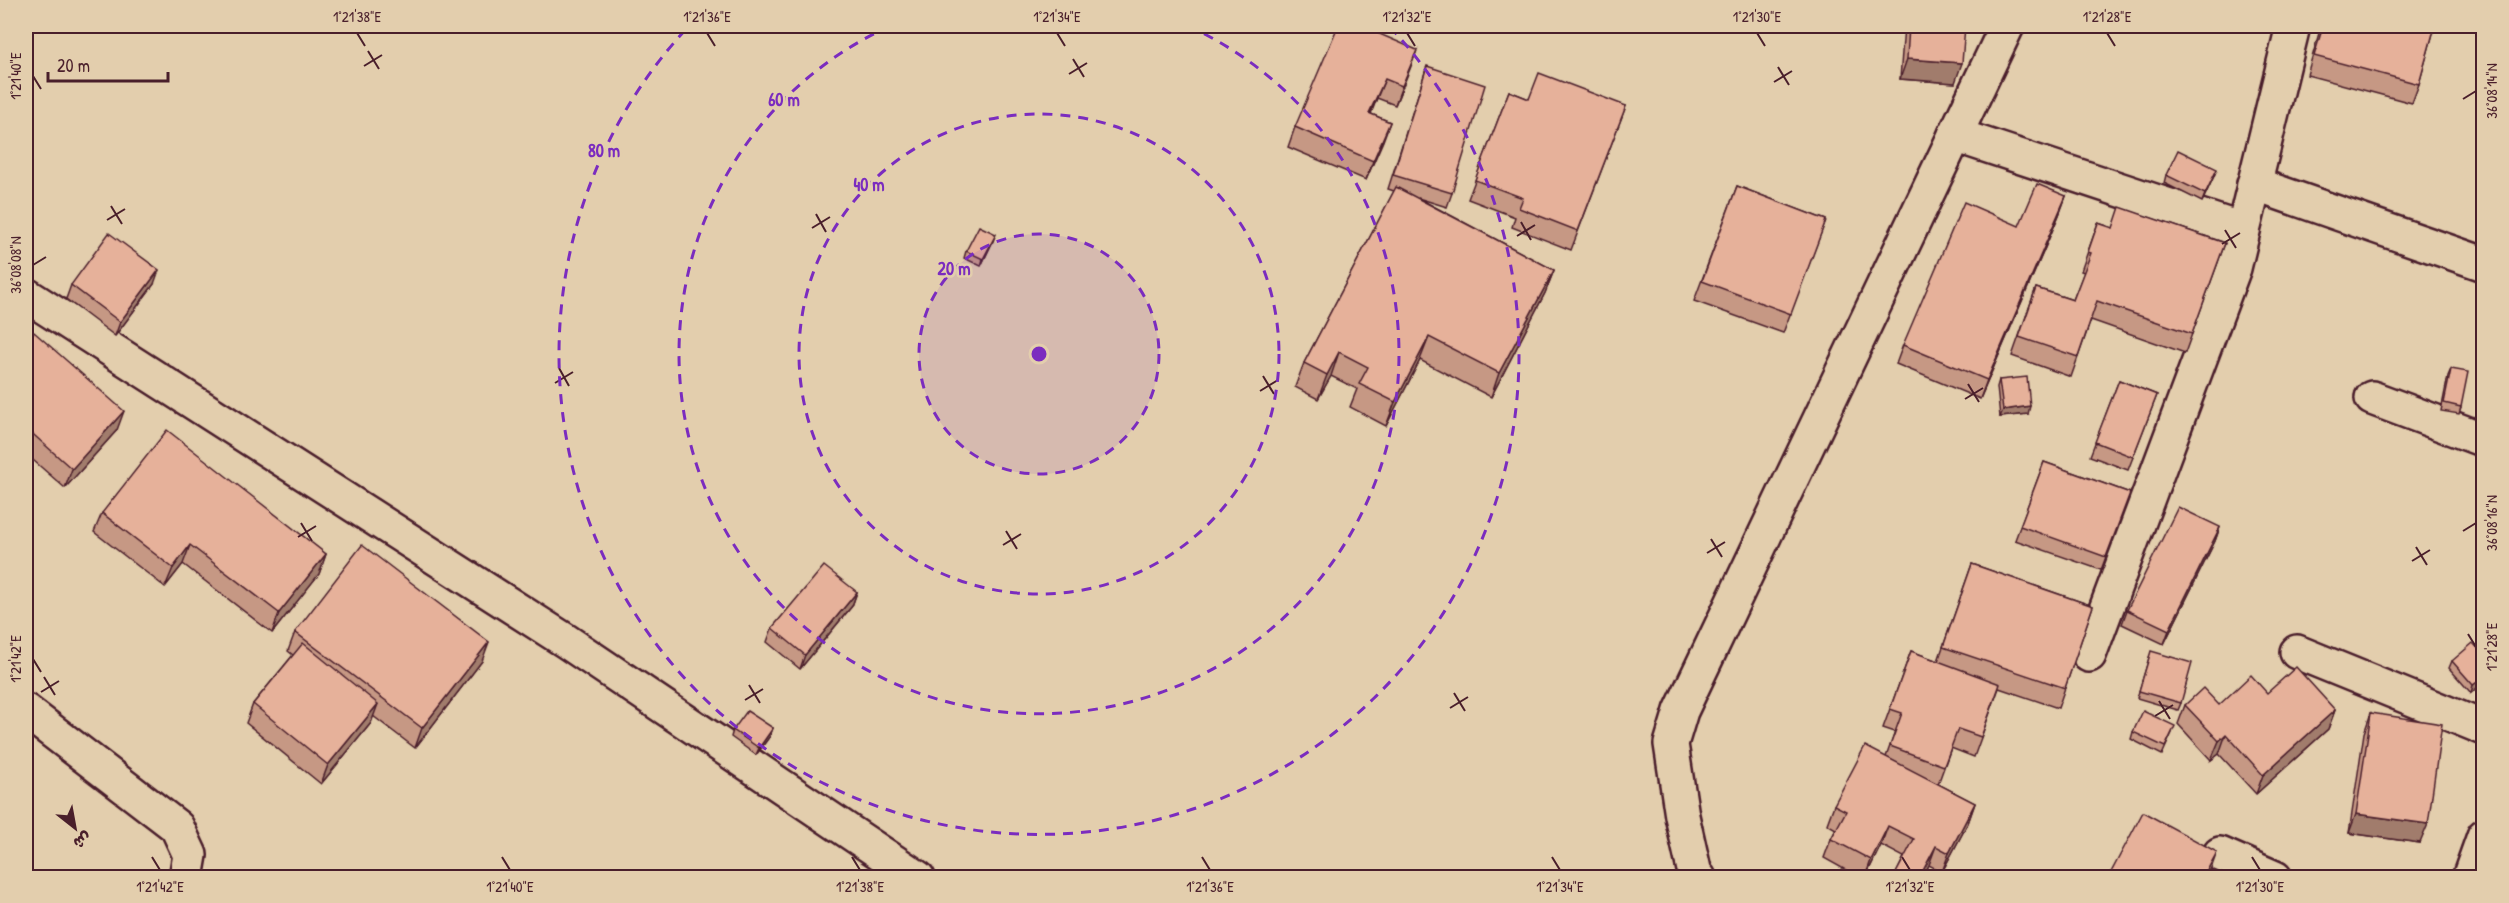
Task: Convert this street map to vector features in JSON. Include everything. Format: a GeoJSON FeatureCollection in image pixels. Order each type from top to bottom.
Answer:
{"type":"FeatureCollection","features":[{"type":"Feature","properties":{"kind":"street"},"geometry":{"type":"LineString","coordinates":[[1699,878],[1695,874],[1682,816],[1671,744],[1681,711],[2007,26]]}},
{"type":"Feature","properties":{"kind":"street"},"geometry":{"type":"LineString","coordinates":[[2089,655],[2234,268],[2293,26]]}},
{"type":"Feature","properties":{"kind":"street"},"geometry":{"type":"LineString","coordinates":[[1955,135],[2242,230]]}},
{"type":"Feature","properties":{"kind":"street"},"geometry":{"type":"LineString","coordinates":[[2254,184],[2484,264]]}},
{"type":"Feature","properties":{"kind":"street"},"geometry":{"type":"LineString","coordinates":[[26,295],[566,641],[918,878]]}},
{"type":"Feature","properties":{"kind":"street"},"geometry":{"type":"LineString","coordinates":[[2372,398],[2484,440]]}},
{"type":"Feature","properties":{"kind":"street"},"geometry":{"type":"LineString","coordinates":[[2297,652],[2484,728]]}},
{"type":"Feature","properties":{"kind":"street"},"geometry":{"type":"LineString","coordinates":[[26,711],[177,827],[189,855],[186,878]]}},
{"type":"Feature","properties":{"kind":"street"},"geometry":{"type":"LineString","coordinates":[[2220,854],[2275,878]]}},
{"type":"Feature","properties":{"kind":"building"},"geometry":{"type":"Polygon","coordinates":[[[1338,26],[1361,26],[1417,50],[1402,86],[1385,79],[1369,113],[1390,122],[1373,161],[1295,127],[1338,26]]]}},
{"type":"Feature","properties":{"kind":"building"},"geometry":{"type":"Polygon","coordinates":[[[1909,26],[1965,26],[1962,63],[1907,59],[1909,26]]]}},
{"type":"Feature","properties":{"kind":"building"},"geometry":{"type":"Polygon","coordinates":[[[2323,26],[2435,26],[2419,84],[2314,56],[2323,26]]]}},
{"type":"Feature","properties":{"kind":"building"},"geometry":{"type":"Polygon","coordinates":[[[1427,66],[1485,85],[1452,193],[1393,175],[1427,66]]]}},
{"type":"Feature","properties":{"kind":"building"},"geometry":{"type":"Polygon","coordinates":[[[1539,73],[1626,106],[1578,231],[1519,208],[1523,198],[1475,180],[1509,91],[1529,99],[1539,73]]]}},
{"type":"Feature","properties":{"kind":"building"},"geometry":{"type":"Polygon","coordinates":[[[2178,150],[2217,169],[2205,194],[2166,175],[2178,150]]]}},
{"type":"Feature","properties":{"kind":"building"},"geometry":{"type":"Polygon","coordinates":[[[2037,184],[2066,196],[1987,380],[1903,345],[1964,202],[2019,226],[2037,184]]]}},
{"type":"Feature","properties":{"kind":"building"},"geometry":{"type":"Polygon","coordinates":[[[1737,186],[1826,220],[1791,314],[1702,281],[1737,186]]]}},
{"type":"Feature","properties":{"kind":"building"},"geometry":{"type":"Polygon","coordinates":[[[1396,187],[1554,270],[1499,373],[1429,337],[1395,402],[1359,384],[1368,367],[1339,352],[1327,375],[1304,363],[1396,187]]]}},
{"type":"Feature","properties":{"kind":"building"},"geometry":{"type":"Polygon","coordinates":[[[2120,207],[2225,243],[2192,334],[2097,301],[2078,357],[2019,337],[2036,288],[2073,300],[2091,253],[2088,252],[2098,223],[2113,228],[2120,207]]]}},
{"type":"Feature","properties":{"kind":"building"},"geometry":{"type":"Polygon","coordinates":[[[979,226],[996,234],[983,259],[966,251],[979,226]]]}},
{"type":"Feature","properties":{"kind":"building"},"geometry":{"type":"Polygon","coordinates":[[[109,233],[159,270],[120,322],[71,285],[109,233]]]}},
{"type":"Feature","properties":{"kind":"building"},"geometry":{"type":"Polygon","coordinates":[[[34,332],[124,411],[72,469],[26,428],[26,342],[34,332]]]}},
{"type":"Feature","properties":{"kind":"building"},"geometry":{"type":"Polygon","coordinates":[[[2451,369],[2468,372],[2461,407],[2444,403],[2451,369]]]}},
{"type":"Feature","properties":{"kind":"building"},"geometry":{"type":"Polygon","coordinates":[[[2027,377],[2030,406],[2003,410],[1999,380],[2027,377]]]}},
{"type":"Feature","properties":{"kind":"building"},"geometry":{"type":"Polygon","coordinates":[[[2119,380],[2157,395],[2133,457],[2095,442],[2119,380]]]}},
{"type":"Feature","properties":{"kind":"building"},"geometry":{"type":"Polygon","coordinates":[[[167,430],[326,554],[279,613],[190,545],[173,568],[102,513],[167,430]]]}},
{"type":"Feature","properties":{"kind":"building"},"geometry":{"type":"Polygon","coordinates":[[[2044,462],[2130,493],[2106,557],[2020,526],[2044,462]]]}},
{"type":"Feature","properties":{"kind":"building"},"geometry":{"type":"Polygon","coordinates":[[[2178,507],[2220,527],[2169,630],[2127,610],[2178,507]]]}},
{"type":"Feature","properties":{"kind":"building"},"geometry":{"type":"Polygon","coordinates":[[[362,545],[489,642],[422,728],[295,632],[362,545]]]}},
{"type":"Feature","properties":{"kind":"building"},"geometry":{"type":"Polygon","coordinates":[[[1972,564],[2093,606],[2065,688],[1943,647],[1972,564]]]}},
{"type":"Feature","properties":{"kind":"building"},"geometry":{"type":"Polygon","coordinates":[[[824,566],[857,592],[805,655],[772,628],[824,566]]]}},
{"type":"Feature","properties":{"kind":"building"},"geometry":{"type":"Polygon","coordinates":[[[303,643],[378,704],[328,765],[253,704],[303,643]]]}},
{"type":"Feature","properties":{"kind":"building"},"geometry":{"type":"Polygon","coordinates":[[[2473,643],[2484,655],[2484,677],[2473,685],[2452,661],[2473,643]]]}},
{"type":"Feature","properties":{"kind":"building"},"geometry":{"type":"Polygon","coordinates":[[[1911,651],[2000,684],[1981,737],[1958,729],[1944,766],[1890,746],[1902,713],[1890,709],[1911,651]]]}},
{"type":"Feature","properties":{"kind":"building"},"geometry":{"type":"Polygon","coordinates":[[[2151,651],[2192,663],[2181,703],[2139,691],[2151,651]]]}},
{"type":"Feature","properties":{"kind":"building"},"geometry":{"type":"Polygon","coordinates":[[[2296,667],[2335,710],[2263,775],[2226,734],[2219,741],[2185,705],[2203,688],[2219,705],[2251,675],[2267,693],[2296,667]]]}},
{"type":"Feature","properties":{"kind":"building"},"geometry":{"type":"Polygon","coordinates":[[[747,711],[773,728],[759,748],[733,730],[747,711]]]}},
{"type":"Feature","properties":{"kind":"building"},"geometry":{"type":"Polygon","coordinates":[[[2143,711],[2175,726],[2165,747],[2133,732],[2143,711]]]}},
{"type":"Feature","properties":{"kind":"building"},"geometry":{"type":"Polygon","coordinates":[[[2371,713],[2442,724],[2428,824],[2356,814],[2371,713]]]}},
{"type":"Feature","properties":{"kind":"building"},"geometry":{"type":"Polygon","coordinates":[[[1865,746],[1975,803],[1949,853],[1936,846],[1919,878],[1894,877],[1914,839],[1888,826],[1871,860],[1831,839],[1846,811],[1834,805],[1865,746]]]}},
{"type":"Feature","properties":{"kind":"building"},"geometry":{"type":"Polygon","coordinates":[[[2143,812],[2217,852],[2203,878],[2108,878],[2143,812]]]}}]}
